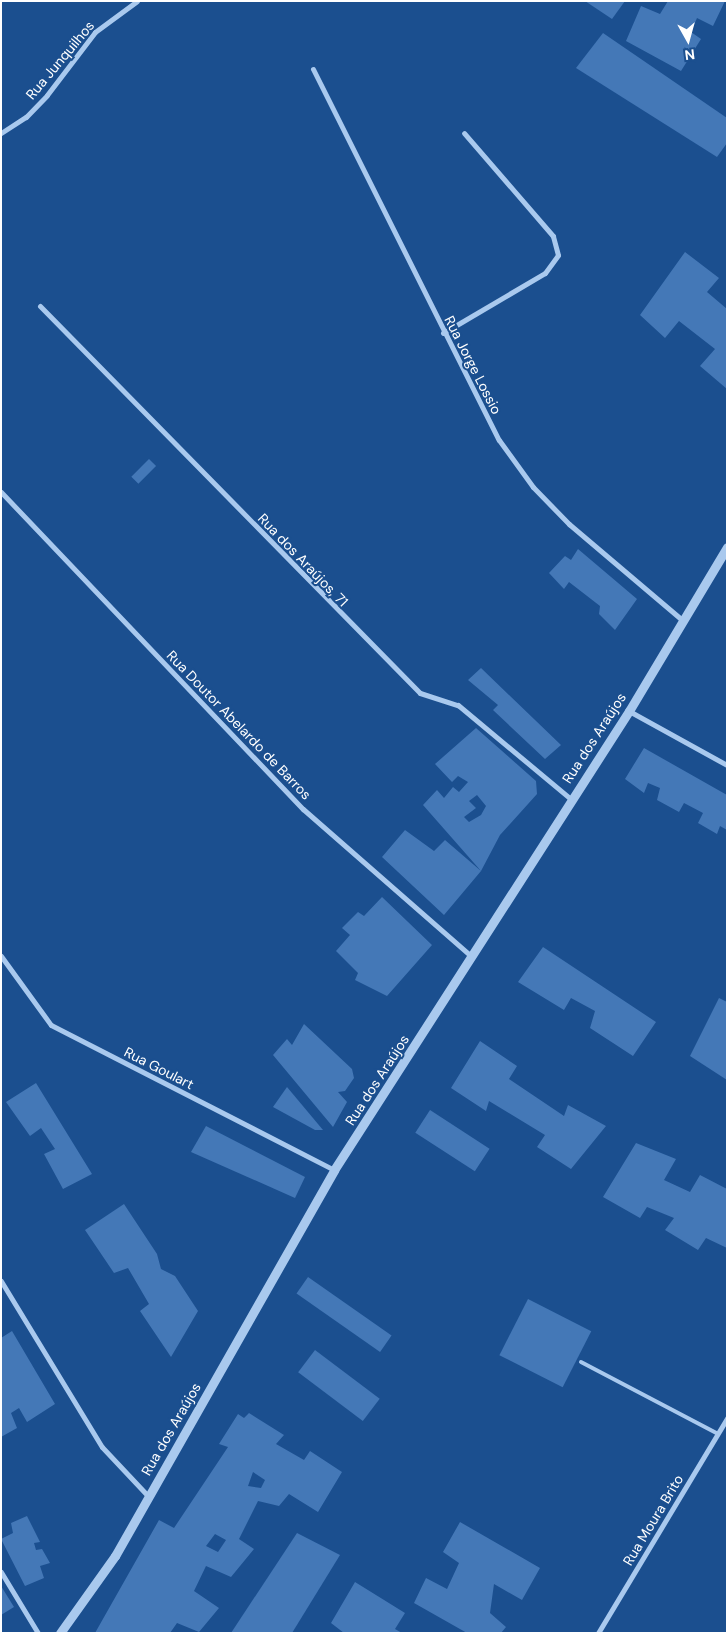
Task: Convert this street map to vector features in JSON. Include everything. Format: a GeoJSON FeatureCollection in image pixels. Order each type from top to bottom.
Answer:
{"type":"FeatureCollection","features":[{"type":"Feature","properties":{"kind":"street","name":"Rua Junquilhos"},"geometry":{"type":"LineString","coordinates":[[1,133],[26,117],[47,96],[95,32],[137,1]]}},
{"type":"Feature","properties":{"kind":"street","name":"Rua Jorge Lossio"},"geometry":{"type":"LineString","coordinates":[[313,69],[499,440],[533,487],[569,524],[682,620]]}},
{"type":"Feature","properties":{"kind":"street"},"geometry":{"type":"LineString","coordinates":[[444,333],[545,273],[558,255],[553,236],[464,133]]}},
{"type":"Feature","properties":{"kind":"street","name":"Rua dos Araújos, 71"},"geometry":{"type":"LineString","coordinates":[[40,306],[420,692],[458,705],[488,726],[571,799]]}},
{"type":"Feature","properties":{"kind":"street","name":"Rua Doutor Abelardo de Barros"},"geometry":{"type":"LineString","coordinates":[[1,492],[303,809],[473,958]]}},
{"type":"Feature","properties":{"kind":"street","name":"Rua dos Araújos"},"geometry":{"type":"LineString","coordinates":[[60,1633],[115,1556],[334,1170],[473,958],[571,799],[629,711],[727,547]]}},
{"type":"Feature","properties":{"kind":"street"},"geometry":{"type":"LineString","coordinates":[[629,711],[727,765]]}},
{"type":"Feature","properties":{"kind":"street","name":"Rua Goulart"},"geometry":{"type":"LineString","coordinates":[[1,956],[51,1025],[334,1170]]}},
{"type":"Feature","properties":{"kind":"street"},"geometry":{"type":"LineString","coordinates":[[1,1281],[102,1447],[149,1497]]}},
{"type":"Feature","properties":{"kind":"street","name":"Rua Moura Brito"},"geometry":{"type":"LineString","coordinates":[[598,1633],[727,1418]]}},
{"type":"Feature","properties":{"kind":"street"},"geometry":{"type":"LineString","coordinates":[[1,1572],[38,1633]]}},
{"type":"Feature","properties":{"kind":"lane"},"geometry":{"type":"LineString","coordinates":[[581,1362],[718,1434]]}},
{"type":"Feature","properties":{"kind":"building"},"geometry":{"type":"Polygon","coordinates":[[[585,1],[625,1],[612,19],[585,1]]]}},
{"type":"Feature","properties":{"kind":"building"},"geometry":{"type":"Polygon","coordinates":[[[668,1],[725,1],[713,26],[697,18],[691,32],[701,39],[681,71],[626,41],[641,6],[660,14],[668,1]]]}},
{"type":"Feature","properties":{"kind":"building"},"geometry":{"type":"Polygon","coordinates":[[[603,33],[727,118],[727,143],[717,157],[576,68],[603,33]]]}},
{"type":"Feature","properties":{"kind":"building"},"geometry":{"type":"Polygon","coordinates":[[[685,252],[719,278],[707,292],[727,309],[727,389],[700,366],[715,349],[679,321],[665,338],[640,315],[685,252]]]}},
{"type":"Feature","properties":{"kind":"building"},"geometry":{"type":"Polygon","coordinates":[[[149,459],[156,466],[138,484],[131,477],[149,459]]]}},
{"type":"Feature","properties":{"kind":"building"},"geometry":{"type":"Polygon","coordinates":[[[578,549],[637,599],[615,630],[599,614],[600,606],[569,582],[564,589],[549,573],[565,556],[571,560],[578,549]]]}},
{"type":"Feature","properties":{"kind":"building"},"geometry":{"type":"Polygon","coordinates":[[[481,668],[561,745],[545,759],[493,710],[498,705],[468,680],[481,668]]]}},
{"type":"Feature","properties":{"kind":"building"},"geometry":{"type":"Polygon","coordinates":[[[476,728],[536,781],[537,794],[500,835],[481,871],[423,805],[437,790],[444,798],[453,787],[459,792],[468,782],[458,776],[452,782],[435,764],[476,728]],[[477,795],[469,801],[476,808],[464,817],[469,822],[481,815],[486,806],[477,795]]]}},
{"type":"Feature","properties":{"kind":"building"},"geometry":{"type":"Polygon","coordinates":[[[644,748],[727,795],[727,830],[720,826],[717,834],[698,823],[703,813],[684,803],[679,812],[657,800],[660,788],[648,783],[644,793],[625,779],[644,748]]]}},
{"type":"Feature","properties":{"kind":"building"},"geometry":{"type":"Polygon","coordinates":[[[405,830],[434,851],[445,840],[481,871],[444,915],[382,857],[405,830]]]}},
{"type":"Feature","properties":{"kind":"building"},"geometry":{"type":"Polygon","coordinates":[[[382,897],[432,945],[387,996],[355,980],[358,973],[336,951],[350,935],[342,928],[358,912],[364,916],[382,897]]]}},
{"type":"Feature","properties":{"kind":"building"},"geometry":{"type":"Polygon","coordinates":[[[543,947],[656,1022],[633,1056],[590,1028],[595,1011],[571,998],[564,1010],[518,982],[543,947]]]}},
{"type":"Feature","properties":{"kind":"building"},"geometry":{"type":"Polygon","coordinates":[[[719,998],[727,1002],[727,1080],[690,1056],[719,998]]]}},
{"type":"Feature","properties":{"kind":"building"},"geometry":{"type":"Polygon","coordinates":[[[304,1024],[352,1069],[354,1078],[345,1091],[338,1092],[347,1102],[333,1127],[273,1055],[287,1039],[292,1045],[304,1024]]]}},
{"type":"Feature","properties":{"kind":"building"},"geometry":{"type":"Polygon","coordinates":[[[480,1041],[517,1066],[509,1079],[564,1116],[568,1105],[606,1126],[571,1169],[537,1147],[545,1135],[489,1101],[486,1111],[451,1088],[480,1041]]]}},
{"type":"Feature","properties":{"kind":"building"},"geometry":{"type":"Polygon","coordinates":[[[36,1083],[92,1174],[63,1189],[44,1154],[55,1149],[41,1128],[30,1136],[6,1102],[36,1083]]]}},
{"type":"Feature","properties":{"kind":"building"},"geometry":{"type":"Polygon","coordinates":[[[287,1087],[323,1130],[315,1130],[273,1107],[287,1087]]]}},
{"type":"Feature","properties":{"kind":"building"},"geometry":{"type":"Polygon","coordinates":[[[430,1110],[490,1149],[475,1171],[415,1133],[430,1110]]]}},
{"type":"Feature","properties":{"kind":"building"},"geometry":{"type":"Polygon","coordinates":[[[206,1126],[305,1177],[295,1198],[191,1152],[206,1126]]]}},
{"type":"Feature","properties":{"kind":"building"},"geometry":{"type":"Polygon","coordinates":[[[636,1143],[676,1159],[664,1180],[690,1192],[700,1175],[727,1189],[727,1248],[706,1238],[698,1250],[665,1230],[674,1218],[647,1207],[640,1218],[603,1197],[636,1143]]]}},
{"type":"Feature","properties":{"kind":"building"},"geometry":{"type":"Polygon","coordinates":[[[124,1204],[157,1254],[161,1269],[175,1276],[198,1311],[171,1357],[140,1311],[149,1304],[128,1268],[114,1273],[85,1230],[124,1204]]]}},
{"type":"Feature","properties":{"kind":"building"},"geometry":{"type":"Polygon","coordinates":[[[308,1277],[392,1336],[380,1352],[297,1293],[308,1277]]]}},
{"type":"Feature","properties":{"kind":"building"},"geometry":{"type":"Polygon","coordinates":[[[528,1299],[591,1331],[563,1387],[499,1355],[528,1299]]]}},
{"type":"Feature","properties":{"kind":"building"},"geometry":{"type":"Polygon","coordinates":[[[12,1331],[55,1404],[27,1422],[19,1408],[11,1413],[17,1428],[1,1437],[1,1338],[12,1331]]]}},
{"type":"Feature","properties":{"kind":"building"},"geometry":{"type":"Polygon","coordinates":[[[315,1350],[380,1399],[363,1421],[298,1372],[315,1350]]]}},
{"type":"Feature","properties":{"kind":"building"},"geometry":{"type":"Polygon","coordinates":[[[249,1413],[284,1435],[276,1444],[304,1460],[310,1451],[342,1472],[318,1512],[289,1494],[279,1506],[258,1501],[239,1539],[254,1549],[231,1577],[206,1566],[194,1591],[219,1608],[199,1632],[177,1623],[170,1633],[95,1633],[159,1520],[174,1528],[228,1447],[219,1444],[238,1414],[244,1418],[249,1413]],[[253,1472],[248,1486],[261,1488],[265,1480],[253,1472]],[[215,1534],[206,1546],[218,1552],[226,1540],[215,1534]]]}},
{"type":"Feature","properties":{"kind":"building"},"geometry":{"type":"Polygon","coordinates":[[[27,1516],[40,1542],[34,1543],[36,1550],[42,1549],[50,1563],[40,1566],[44,1578],[25,1586],[1,1539],[13,1533],[11,1523],[27,1516]]]}},
{"type":"Feature","properties":{"kind":"building"},"geometry":{"type":"Polygon","coordinates":[[[460,1522],[540,1568],[522,1600],[494,1584],[490,1613],[506,1627],[501,1633],[467,1633],[414,1603],[426,1578],[447,1589],[459,1563],[443,1552],[460,1522]]]}},
{"type":"Feature","properties":{"kind":"building"},"geometry":{"type":"Polygon","coordinates":[[[297,1533],[340,1555],[292,1633],[231,1633],[297,1533]]]}},
{"type":"Feature","properties":{"kind":"building"},"geometry":{"type":"Polygon","coordinates":[[[355,1582],[405,1613],[395,1629],[402,1633],[344,1633],[331,1623],[355,1582]]]}},
{"type":"Feature","properties":{"kind":"building"},"geometry":{"type":"Polygon","coordinates":[[[1,1586],[14,1607],[1,1615],[1,1586]]]}}]}
